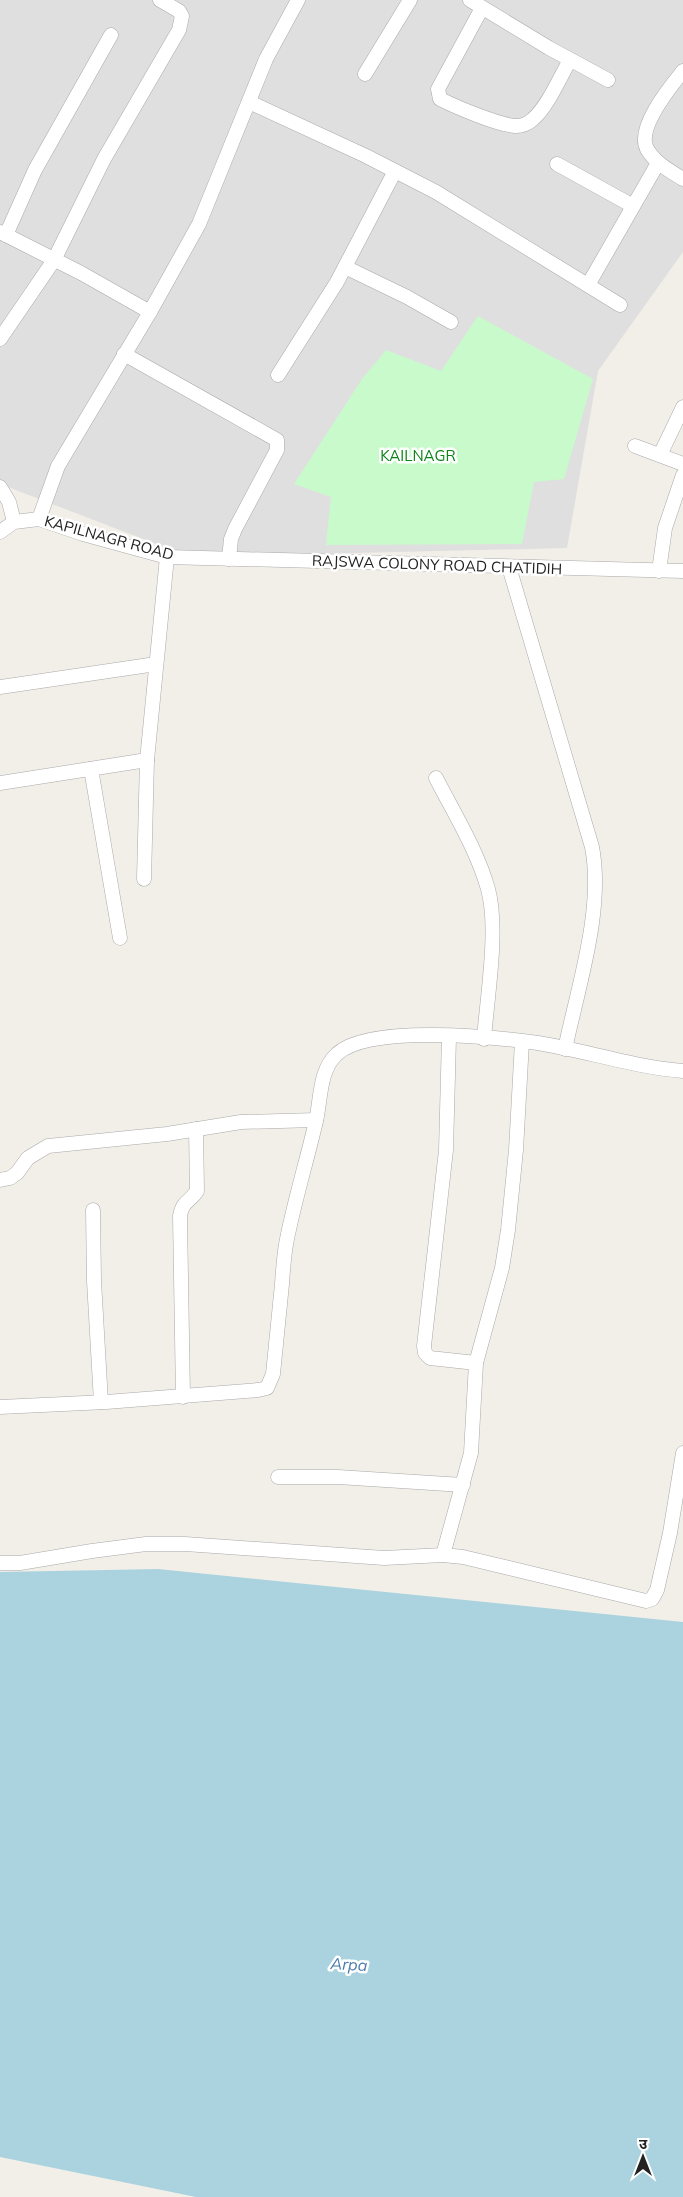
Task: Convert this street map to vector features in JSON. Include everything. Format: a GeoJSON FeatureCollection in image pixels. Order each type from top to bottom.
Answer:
{"type":"FeatureCollection","features":[{"type":"Feature","properties":{"kind":"street"},"geometry":{"type":"LineString","coordinates":[[0,339],[54,260],[104,159],[182,23],[182,16],[179,11],[160,0]]}},
{"type":"Feature","properties":{"kind":"street"},"geometry":{"type":"LineString","coordinates":[[39,519],[58,466],[150,312],[199,224],[277,37],[298,0]]}},
{"type":"Feature","properties":{"kind":"street"},"geometry":{"type":"LineString","coordinates":[[365,74],[410,0]]}},
{"type":"Feature","properties":{"kind":"street"},"geometry":{"type":"LineString","coordinates":[[470,0],[570,60],[608,80]]}},
{"type":"Feature","properties":{"kind":"street"},"geometry":{"type":"LineString","coordinates":[[482,8],[438,89],[440,99],[504,124],[517,126],[526,124],[534,118],[544,105],[570,60]]}},
{"type":"Feature","properties":{"kind":"street"},"geometry":{"type":"LineString","coordinates":[[111,35],[47,148],[3,234],[150,312]]}},
{"type":"Feature","properties":{"kind":"street"},"geometry":{"type":"LineString","coordinates":[[683,71],[669,89],[646,128],[644,139],[647,150],[658,163],[683,179]]}},
{"type":"Feature","properties":{"kind":"street"},"geometry":{"type":"LineString","coordinates":[[249,102],[366,156],[436,192],[485,220],[514,241],[620,305]]}},
{"type":"Feature","properties":{"kind":"street"},"geometry":{"type":"LineString","coordinates":[[588,285],[658,163]]}},
{"type":"Feature","properties":{"kind":"street"},"geometry":{"type":"LineString","coordinates":[[558,164],[633,206]]}},
{"type":"Feature","properties":{"kind":"street"},"geometry":{"type":"LineString","coordinates":[[278,375],[345,267],[394,171]]}},
{"type":"Feature","properties":{"kind":"street"},"geometry":{"type":"LineString","coordinates":[[345,267],[407,297],[452,322]]}},
{"type":"Feature","properties":{"kind":"street"},"geometry":{"type":"LineString","coordinates":[[124,354],[277,440],[277,450],[235,529],[231,539],[229,559]]}},
{"type":"Feature","properties":{"kind":"street"},"geometry":{"type":"LineString","coordinates":[[660,455],[683,407]]}},
{"type":"Feature","properties":{"kind":"street"},"geometry":{"type":"LineString","coordinates":[[635,446],[683,464]]}},
{"type":"Feature","properties":{"kind":"street"},"geometry":{"type":"LineString","coordinates":[[659,571],[665,528],[683,474]]}},
{"type":"Feature","properties":{"kind":"street"},"geometry":{"type":"LineString","coordinates":[[0,487],[9,502],[14,522]]}},
{"type":"Feature","properties":{"kind":"street","name":"KAPILNAGR ROAD"},"geometry":{"type":"LineString","coordinates":[[0,532],[14,522],[39,519],[83,534],[166,556],[192,558]]}},
{"type":"Feature","properties":{"kind":"street"},"geometry":{"type":"LineString","coordinates":[[144,880],[147,760],[166,556]]}},
{"type":"Feature","properties":{"kind":"street","name":"RAJSWA COLONY ROAD CHATIDIH"},"geometry":{"type":"LineString","coordinates":[[192,558],[683,572]]}},
{"type":"Feature","properties":{"kind":"street"},"geometry":{"type":"LineString","coordinates":[[509,567],[592,846],[596,867],[593,920],[564,1049]]}},
{"type":"Feature","properties":{"kind":"street"},"geometry":{"type":"LineString","coordinates":[[0,687],[156,664]]}},
{"type":"Feature","properties":{"kind":"street"},"geometry":{"type":"LineString","coordinates":[[0,783],[147,760]]}},
{"type":"Feature","properties":{"kind":"street"},"geometry":{"type":"LineString","coordinates":[[92,769],[120,938]]}},
{"type":"Feature","properties":{"kind":"street"},"geometry":{"type":"LineString","coordinates":[[436,778],[476,854],[488,891],[492,927],[484,1039]]}},
{"type":"Feature","properties":{"kind":"street"},"geometry":{"type":"LineString","coordinates":[[0,1407],[183,1397],[267,1388],[271,1382],[286,1240],[316,1120],[324,1076],[328,1064],[338,1053],[354,1044],[388,1036],[449,1036],[522,1042],[646,1066],[683,1071]]}},
{"type":"Feature","properties":{"kind":"street"},"geometry":{"type":"LineString","coordinates":[[449,1036],[446,1150],[424,1346],[430,1358],[476,1363]]}},
{"type":"Feature","properties":{"kind":"street"},"geometry":{"type":"LineString","coordinates":[[443,1555],[471,1452],[476,1363],[502,1268],[508,1230],[516,1150],[522,1042]]}},
{"type":"Feature","properties":{"kind":"street"},"geometry":{"type":"LineString","coordinates":[[0,1180],[10,1178],[17,1173],[28,1158],[48,1146],[141,1137],[241,1122],[316,1120]]}},
{"type":"Feature","properties":{"kind":"street"},"geometry":{"type":"LineString","coordinates":[[183,1397],[180,1216],[182,1206],[197,1191],[196,1129]]}},
{"type":"Feature","properties":{"kind":"street"},"geometry":{"type":"LineString","coordinates":[[93,1210],[94,1281],[101,1402]]}},
{"type":"Feature","properties":{"kind":"street"},"geometry":{"type":"LineString","coordinates":[[0,1563],[20,1563],[146,1544],[175,1544],[384,1558],[443,1555],[463,1557],[638,1600],[652,1599],[657,1590],[670,1533],[683,1454]]}},
{"type":"Feature","properties":{"kind":"street"},"geometry":{"type":"LineString","coordinates":[[278,1477],[348,1478],[462,1486]]}},
{"type":"Feature","properties":{"kind":"shaded area"},"geometry":{"type":"Polygon","coordinates":[[[0,0],[683,0],[683,252],[598,371],[567,548],[190,557],[0,484],[0,0]]]}},
{"type":"Feature","properties":{"kind":"green space","name":"KAILNAGR"},"geometry":{"type":"Polygon","coordinates":[[[478,316],[593,379],[564,479],[534,482],[522,544],[326,545],[331,497],[294,484],[362,379],[386,350],[441,371],[478,316]]]}},
{"type":"Feature","properties":{"kind":"water","name":"Arpa"},"geometry":{"type":"Polygon","coordinates":[[[158,1569],[683,1622],[683,2197],[196,2197],[0,2157],[0,1572],[158,1569]]]}}]}
